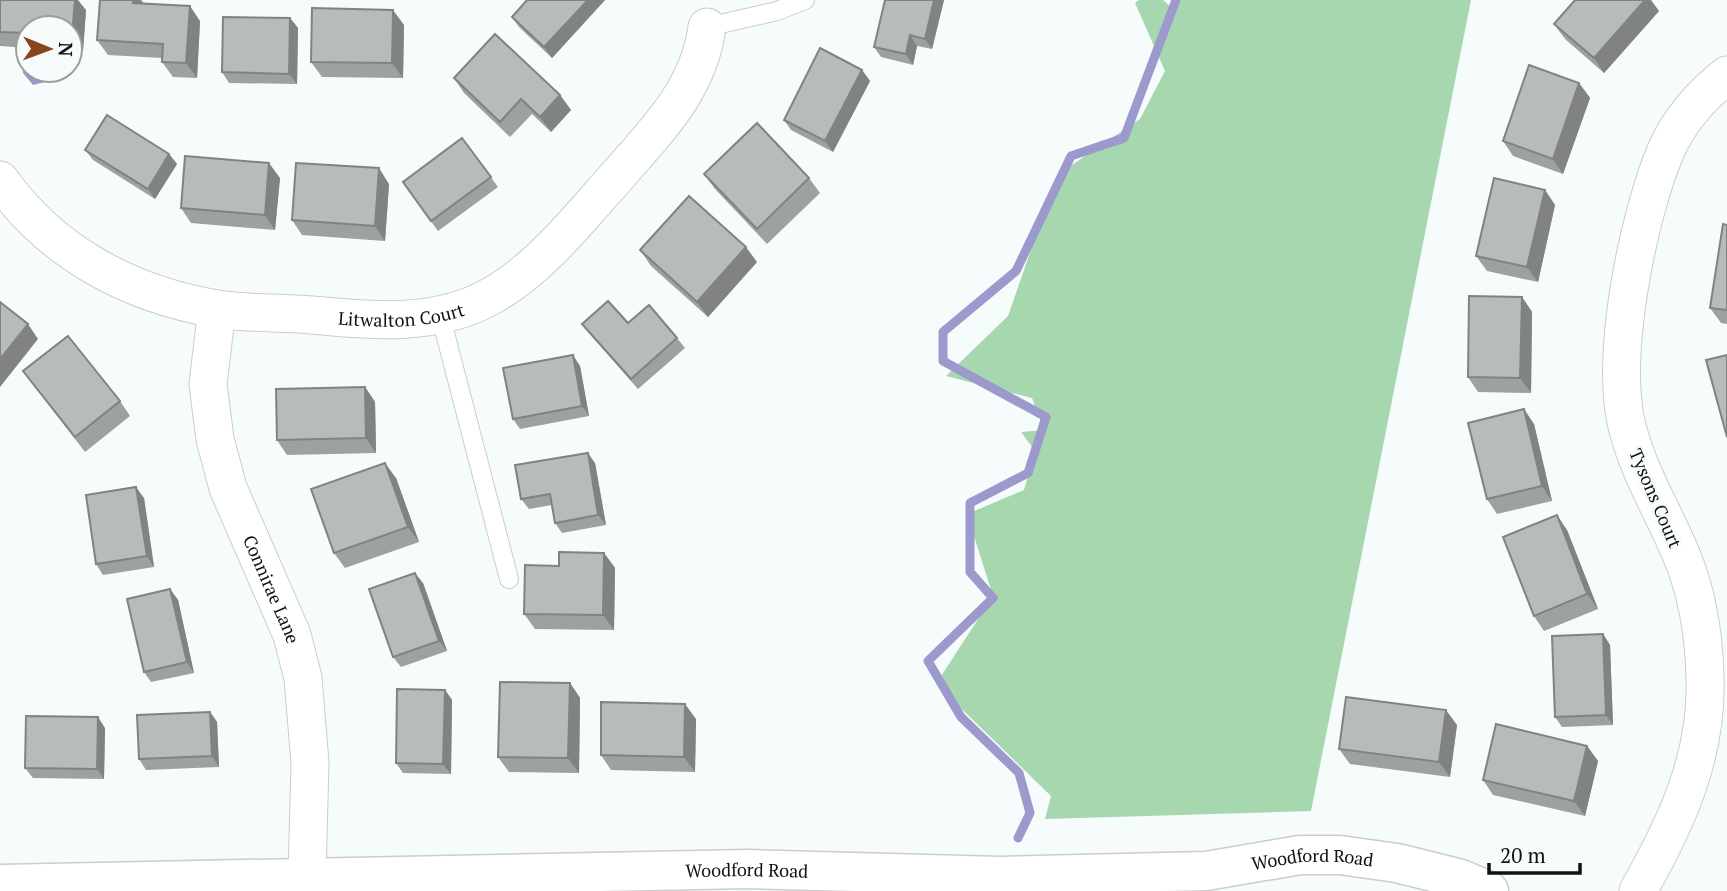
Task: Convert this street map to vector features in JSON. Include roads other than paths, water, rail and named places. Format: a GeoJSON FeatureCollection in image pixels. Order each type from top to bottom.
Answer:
{"type":"FeatureCollection","features":[{"type":"Feature","properties":{"kind":"street","name":"Litwalton Court"},"geometry":{"type":"LineString","coordinates":[[0,180],[22,211],[53,238],[110,276],[161,296],[217,309],[377,322],[440,314],[466,307],[493,295],[516,280],[572,226],[674,111],[694,77],[706,27]]}},
{"type":"Feature","properties":{"kind":"street","name":"Tysons Court"},"geometry":{"type":"LineString","coordinates":[[1638,891],[1672,832],[1691,782],[1702,731],[1705,680],[1703,640],[1693,589],[1681,554],[1640,469],[1626,421],[1621,377],[1622,338],[1641,229],[1668,147],[1688,114],[1727,75]]}},
{"type":"Feature","properties":{"kind":"street","name":"Connirae Lane"},"geometry":{"type":"LineString","coordinates":[[217,309],[208,384],[215,439],[228,488],[292,635],[303,678],[310,762],[307,876]]}},
{"type":"Feature","properties":{"kind":"street","name":"Woodford Road"},"geometry":{"type":"LineString","coordinates":[[0,884],[307,876],[606,881],[748,869],[1012,875],[1206,870],[1300,855],[1340,855],[1410,866],[1461,878],[1489,891]]}},
{"type":"Feature","properties":{"kind":"lane"},"geometry":{"type":"LineString","coordinates":[[706,27],[777,11],[805,0]]}},
{"type":"Feature","properties":{"kind":"lane"},"geometry":{"type":"LineString","coordinates":[[440,314],[509,579]]}},
{"type":"Feature","properties":{"kind":"waterway"},"geometry":{"type":"LineString","coordinates":[[1018,838],[1030,813],[1019,773],[961,717],[928,661],[993,598],[970,572],[970,503],[1028,473],[1046,417],[943,361],[943,332],[1016,271],[1071,156],[1124,138],[1176,0]]}}]}
